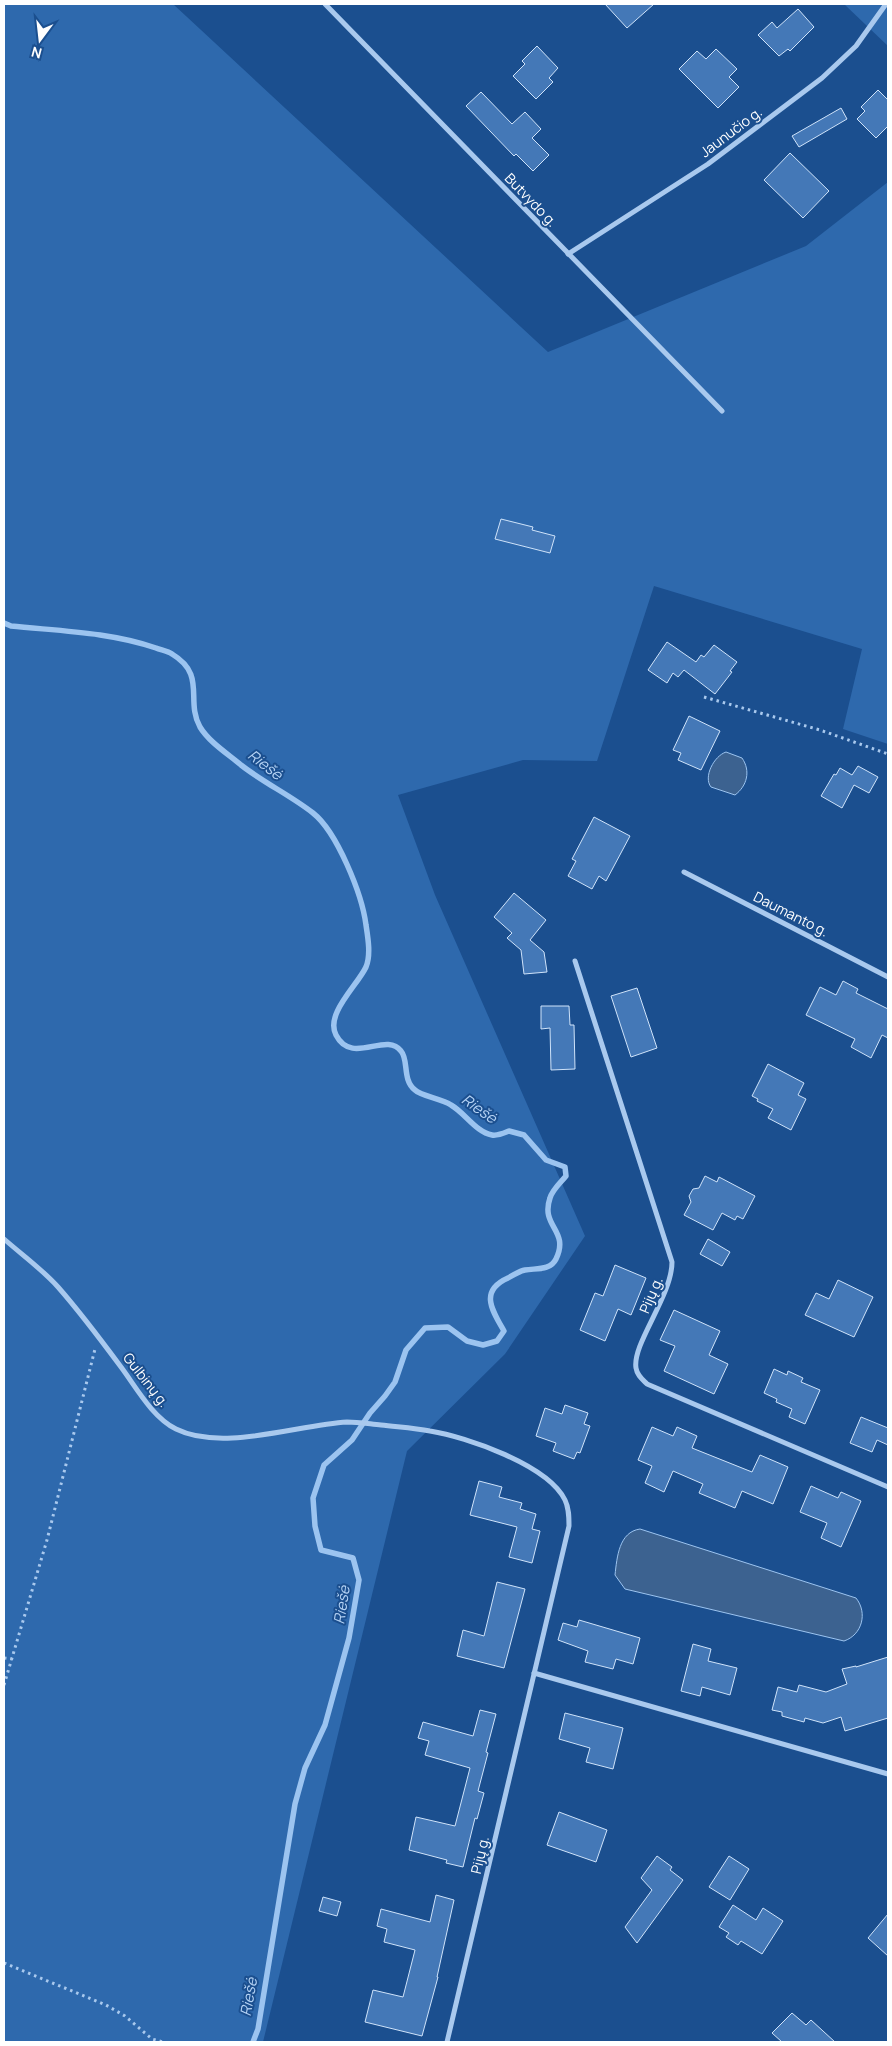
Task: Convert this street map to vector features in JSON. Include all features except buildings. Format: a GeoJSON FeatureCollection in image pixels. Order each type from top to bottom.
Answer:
{"type":"FeatureCollection","features":[{"type":"Feature","properties":{"kind":"street","name":"Butvydo g."},"geometry":{"type":"LineString","coordinates":[[325,4],[722,411]]}},
{"type":"Feature","properties":{"kind":"street","name":"Jaunučio g."},"geometry":{"type":"LineString","coordinates":[[568,254],[708,164],[822,78],[856,46],[886,4]]}},
{"type":"Feature","properties":{"kind":"street","name":"Daumanto g."},"geometry":{"type":"LineString","coordinates":[[684,872],[888,977]]}},
{"type":"Feature","properties":{"kind":"street","name":"Pijų g."},"geometry":{"type":"LineString","coordinates":[[575,961],[672,1262],[672,1273],[668,1286],[637,1355],[636,1367],[638,1375],[647,1384],[888,1487]]}},
{"type":"Feature","properties":{"kind":"street","name":"Gulbinų g."},"geometry":{"type":"LineString","coordinates":[[4,1239],[56,1285],[98,1336],[156,1414],[174,1428],[193,1436],[218,1438],[260,1435],[349,1422],[405,1428]]}},
{"type":"Feature","properties":{"kind":"street","name":"Pijų g."},"geometry":{"type":"LineString","coordinates":[[405,1428],[431,1431],[460,1438],[504,1454],[536,1471],[556,1487],[565,1499],[569,1512],[569,1526],[447,2042]]}},
{"type":"Feature","properties":{"kind":"street"},"geometry":{"type":"LineString","coordinates":[[534,1673],[888,1774]]}},
{"type":"Feature","properties":{"kind":"path"},"geometry":{"type":"LineString","coordinates":[[704,698],[820,730],[888,754]]}},
{"type":"Feature","properties":{"kind":"path"},"geometry":{"type":"LineString","coordinates":[[4,1685],[47,1540],[98,1336]]}},
{"type":"Feature","properties":{"kind":"path"},"geometry":{"type":"LineString","coordinates":[[4,1658],[12,1659]]}},
{"type":"Feature","properties":{"kind":"path"},"geometry":{"type":"LineString","coordinates":[[4,1963],[106,2005],[125,2016],[152,2039],[162,2042]]}},
{"type":"Feature","properties":{"kind":"shaded area"},"geometry":{"type":"Polygon","coordinates":[[[4,4],[173,4],[548,352],[806,246],[888,182],[888,744],[843,729],[862,649],[654,586],[597,761],[523,760],[398,795],[435,895],[585,1236],[505,1354],[407,1451],[263,2042],[4,2042],[4,4]]]}},
{"type":"Feature","properties":{"kind":"shaded area"},"geometry":{"type":"Polygon","coordinates":[[[844,4],[888,4],[888,46],[844,4]]]}},
{"type":"Feature","properties":{"kind":"shaded area"},"geometry":{"type":"Polygon","coordinates":[[[726,752],[742,758],[745,763],[747,773],[745,783],[735,795],[711,787],[709,783],[708,778],[711,767],[717,758],[726,752]]]}},
{"type":"Feature","properties":{"kind":"shaded area"},"geometry":{"type":"Polygon","coordinates":[[[640,1529],[856,1598],[862,1610],[859,1629],[844,1641],[625,1589],[615,1575],[618,1553],[623,1540],[633,1531],[640,1529]]]}},
{"type":"Feature","properties":{"kind":"waterway","name":"Riešė"},"geometry":{"type":"LineString","coordinates":[[4,623],[11,626],[103,635],[166,651],[183,662],[189,670],[192,679],[196,717],[208,738],[250,771],[313,813],[331,834],[354,881],[364,912],[369,952],[362,975],[338,1009],[334,1027],[336,1035],[343,1044],[351,1048],[387,1044],[395,1046],[401,1051],[405,1059],[408,1081],[415,1090],[451,1105],[486,1133],[496,1135],[509,1131],[524,1135],[546,1160],[565,1167],[566,1176],[553,1192],[548,1208],[551,1222],[560,1241],[556,1259],[550,1266],[519,1272],[499,1283],[493,1289],[491,1295],[492,1308],[504,1331],[497,1341],[483,1345],[467,1341],[448,1327],[425,1328],[406,1350],[395,1382],[385,1396],[370,1413],[352,1440],[324,1465],[313,1498],[315,1526],[321,1550],[353,1558],[359,1580],[349,1638],[325,1725],[305,1768],[295,1804],[258,2029],[253,2042]]}}]}
